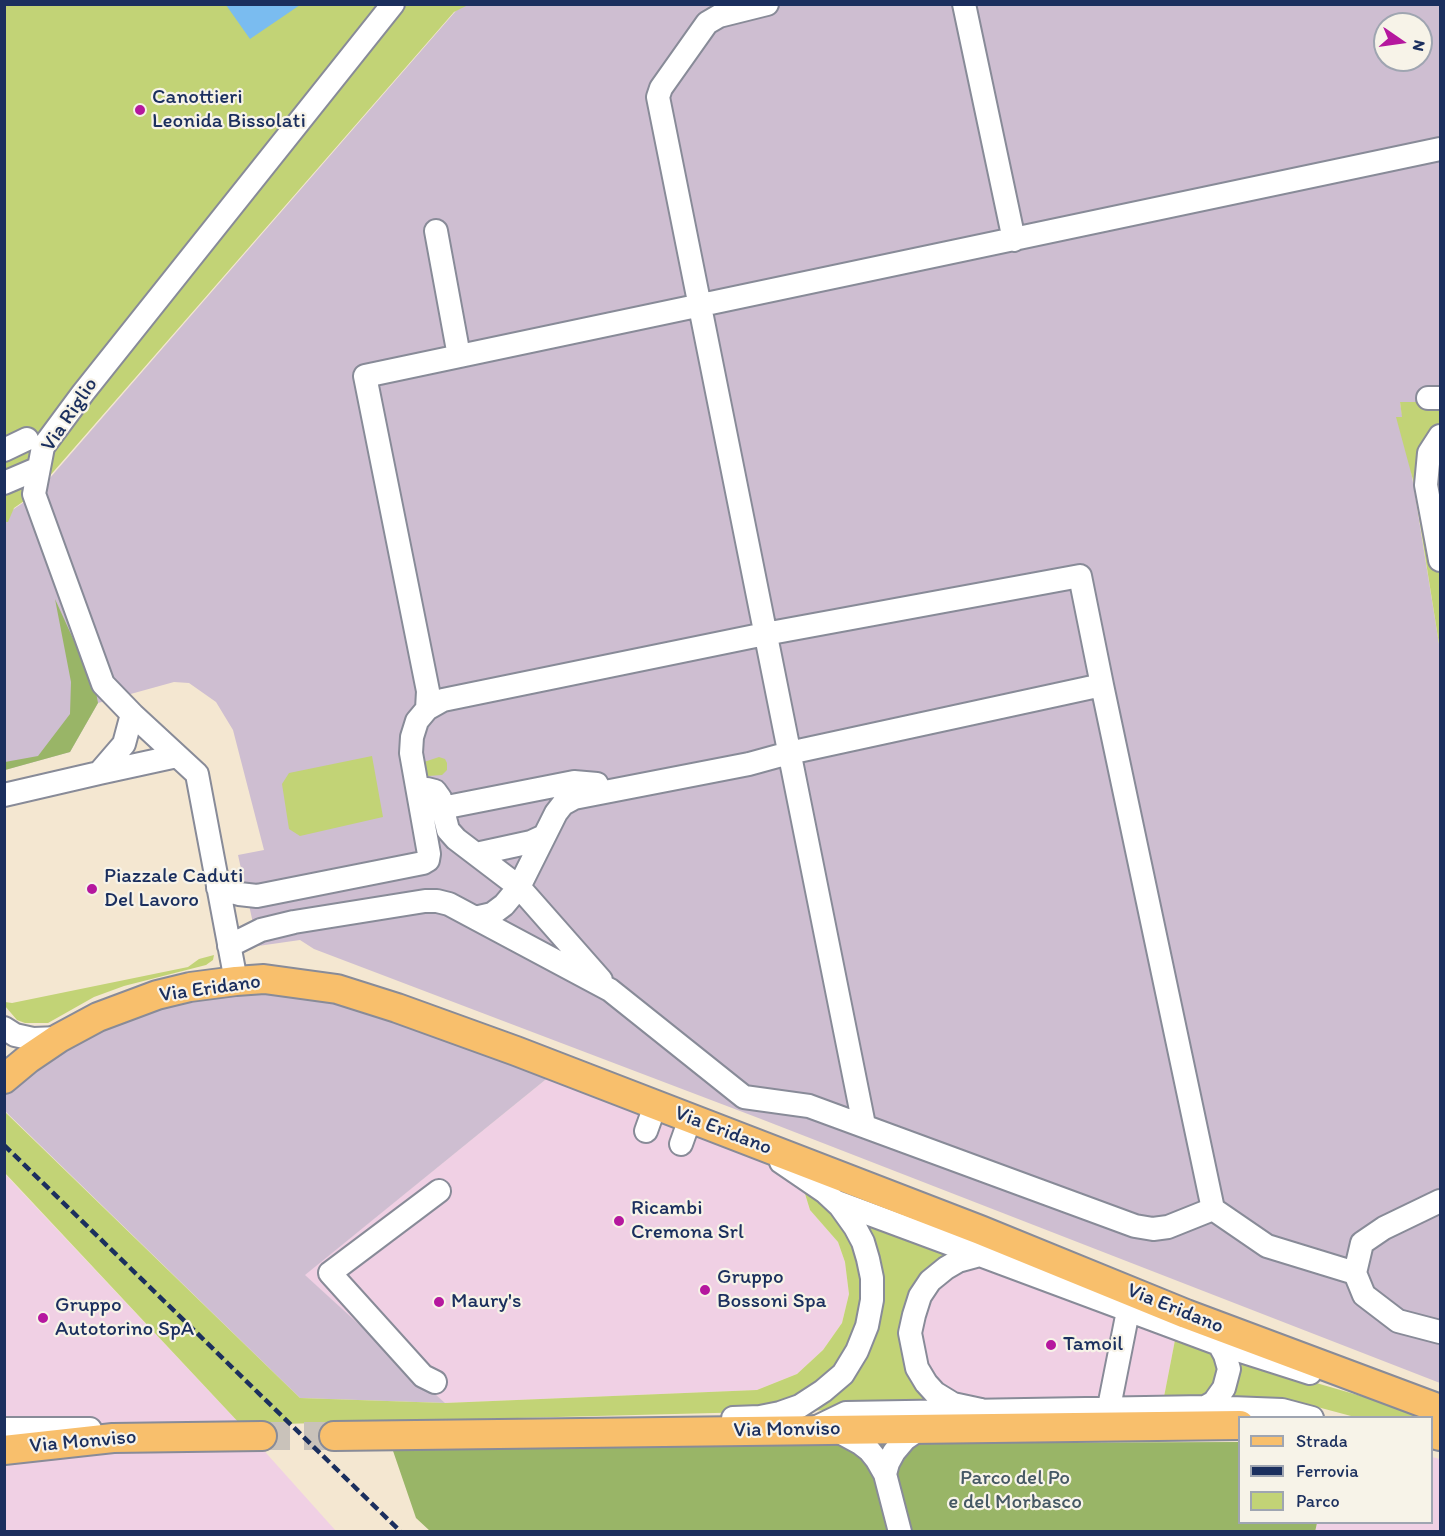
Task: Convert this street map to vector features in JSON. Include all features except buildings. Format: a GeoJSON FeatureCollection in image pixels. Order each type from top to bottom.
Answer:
{"type":"FeatureCollection","features":[{"type":"Feature","properties":{"kind":"main road","name":"Via Eridano"},"geometry":{"type":"LineString","coordinates":[[4,1079],[59,1038],[98,1017],[157,995],[190,987],[264,979],[337,989],[397,1008],[555,1066],[980,1230],[1186,1314],[1440,1408]]}},
{"type":"Feature","properties":{"kind":"main road","name":"Via Monviso"},"geometry":{"type":"LineString","coordinates":[[334,1436],[1238,1425]]}},
{"type":"Feature","properties":{"kind":"main road","name":"Via Monviso"},"geometry":{"type":"LineString","coordinates":[[4,1450],[113,1438],[262,1436]]}},
{"type":"Feature","properties":{"kind":"street","name":"Via Riglio"},"geometry":{"type":"LineString","coordinates":[[236,981],[197,774],[103,684],[34,494],[43,447],[82,393],[393,4]]}},
{"type":"Feature","properties":{"kind":"street"},"geometry":{"type":"LineString","coordinates":[[767,4],[712,19],[707,23],[659,92],[864,1125]]}},
{"type":"Feature","properties":{"kind":"street"},"geometry":{"type":"LineString","coordinates":[[964,4],[1014,240]]}},
{"type":"Feature","properties":{"kind":"street"},"geometry":{"type":"LineString","coordinates":[[427,709],[428,691],[365,376],[1440,149]]}},
{"type":"Feature","properties":{"kind":"street"},"geometry":{"type":"LineString","coordinates":[[436,231],[459,357]]}},
{"type":"Feature","properties":{"kind":"street"},"geometry":{"type":"LineString","coordinates":[[1440,436],[1429,453],[1426,485],[1440,560]]}},
{"type":"Feature","properties":{"kind":"street"},"geometry":{"type":"LineString","coordinates":[[4,450],[27,439]]}},
{"type":"Feature","properties":{"kind":"street"},"geometry":{"type":"LineString","coordinates":[[4,483],[39,468]]}},
{"type":"Feature","properties":{"kind":"street"},"geometry":{"type":"LineString","coordinates":[[218,888],[257,896],[423,863],[428,860],[429,854],[411,753],[412,737],[417,721],[427,709],[443,700],[765,634],[1080,576],[1213,1209],[1267,1246],[1356,1273]]}},
{"type":"Feature","properties":{"kind":"street"},"geometry":{"type":"LineString","coordinates":[[475,918],[492,914],[504,905],[519,887],[556,813],[563,804],[574,798],[749,764],[789,753],[1102,685]]}},
{"type":"Feature","properties":{"kind":"street"},"geometry":{"type":"LineString","coordinates":[[99,773],[124,744],[132,714]]}},
{"type":"Feature","properties":{"kind":"street"},"geometry":{"type":"LineString","coordinates":[[4,795],[177,756]]}},
{"type":"Feature","properties":{"kind":"street"},"geometry":{"type":"LineString","coordinates":[[442,808],[574,782],[634,787]]}},
{"type":"Feature","properties":{"kind":"street"},"geometry":{"type":"LineString","coordinates":[[418,790],[427,789],[435,792],[440,798],[448,830],[456,839],[519,887],[610,990],[744,1097],[809,1106],[1135,1226],[1153,1229],[1168,1227],[1213,1209]]}},
{"type":"Feature","properties":{"kind":"street"},"geometry":{"type":"LineString","coordinates":[[476,854],[531,842],[544,836]]}},
{"type":"Feature","properties":{"kind":"street"},"geometry":{"type":"LineString","coordinates":[[229,946],[261,930],[283,925],[425,901],[437,901],[449,904],[610,990]]}},
{"type":"Feature","properties":{"kind":"street"},"geometry":{"type":"LineString","coordinates":[[4,1028],[15,1035],[33,1039],[59,1038]]}},
{"type":"Feature","properties":{"kind":"street"},"geometry":{"type":"LineString","coordinates":[[555,1066],[561,1076],[591,1094]]}},
{"type":"Feature","properties":{"kind":"street"},"geometry":{"type":"LineString","coordinates":[[580,1432],[647,1419],[760,1417],[780,1413],[800,1406],[823,1391],[843,1374],[857,1351],[867,1326],[872,1300],[872,1278],[863,1242],[855,1227],[836,1202],[807,1179],[732,1135]]}},
{"type":"Feature","properties":{"kind":"street"},"geometry":{"type":"LineString","coordinates":[[435,1382],[423,1376],[330,1273],[439,1191]]}},
{"type":"Feature","properties":{"kind":"street"},"geometry":{"type":"LineString","coordinates":[[1440,1201],[1384,1228],[1362,1243],[1356,1273],[1364,1295],[1398,1321],[1440,1332]]}},
{"type":"Feature","properties":{"kind":"street"},"geometry":{"type":"LineString","coordinates":[[836,1202],[1219,1344],[1322,1377],[1367,1382]]}},
{"type":"Feature","properties":{"kind":"street"},"geometry":{"type":"LineString","coordinates":[[980,1255],[958,1261],[945,1268],[930,1281],[920,1296],[910,1333],[917,1368],[935,1393],[953,1404],[981,1410]]}},
{"type":"Feature","properties":{"kind":"street"},"geometry":{"type":"LineString","coordinates":[[1109,1407],[1128,1311]]}},
{"type":"Feature","properties":{"kind":"street"},"geometry":{"type":"LineString","coordinates":[[1205,1407],[1220,1395],[1228,1378],[1229,1369],[1219,1344]]}},
{"type":"Feature","properties":{"kind":"street"},"geometry":{"type":"LineString","coordinates":[[900,1532],[885,1474],[869,1450],[824,1429],[846,1413],[1205,1407],[1282,1410],[1304,1416]]}},
{"type":"Feature","properties":{"kind":"street"},"geometry":{"type":"LineString","coordinates":[[885,1474],[894,1452],[921,1428]]}},
{"type":"Feature","properties":{"kind":"street","name":"Via Monviso"},"geometry":{"type":"LineString","coordinates":[[4,1429],[117,1429],[161,1436]]}},
{"type":"Feature","properties":{"kind":"street"},"geometry":{"type":"LineString","coordinates":[[4,1463],[60,1455],[113,1438]]}},
{"type":"Feature","properties":{"kind":"shaded area"},"geometry":{"type":"Polygon","coordinates":[[[461,5],[1440,5],[1440,402],[1400,402],[1440,650],[1440,1383],[761,1119],[314,949],[300,940],[258,946],[238,855],[264,850],[233,730],[216,702],[189,683],[174,682],[98,703],[70,752],[5,770],[5,515],[36,494],[461,5]]]}},
{"type":"Feature","properties":{"kind":"shaded area"},"geometry":{"type":"Polygon","coordinates":[[[232,993],[334,994],[550,1076],[305,1275],[445,1403],[300,1398],[5,1111],[5,1089],[92,1033],[159,1007],[232,993]]]}},
{"type":"Feature","properties":{"kind":"shaded area"},"geometry":{"type":"Polygon","coordinates":[[[550,1076],[759,1161],[802,1184],[810,1210],[838,1242],[845,1262],[849,1294],[842,1323],[823,1350],[797,1374],[757,1390],[445,1403],[304,1275],[550,1076]]]}},
{"type":"Feature","properties":{"kind":"shaded area"},"geometry":{"type":"Polygon","coordinates":[[[4,1173],[241,1425],[336,1531],[5,1531],[5,1466],[235,1426],[5,1426],[4,1173]]]}},
{"type":"Feature","properties":{"kind":"shaded area"},"geometry":{"type":"Polygon","coordinates":[[[961,1251],[1176,1335],[1163,1402],[951,1407],[912,1376],[901,1348],[902,1320],[961,1251]]]}},
{"type":"Feature","properties":{"kind":"shaded area"},"geometry":{"type":"Polygon","coordinates":[[[1433,1457],[1440,1459],[1440,1531],[1315,1532],[1317,1524],[1433,1524],[1433,1457]]]}},
{"type":"Feature","properties":{"kind":"green space","name":"Canottieri Leonida Bissolati"},"geometry":{"type":"Polygon","coordinates":[[[4,5],[468,5],[454,12],[34,494],[14,508],[8,522],[5,522],[4,5]]]}},
{"type":"Feature","properties":{"kind":"green space"},"geometry":{"type":"Polygon","coordinates":[[[1400,402],[1440,402],[1440,650],[1413,480],[1396,417],[1402,417],[1400,402]]]}},
{"type":"Feature","properties":{"kind":"green space"},"geometry":{"type":"Polygon","coordinates":[[[55,599],[95,687],[98,703],[70,752],[5,770],[5,762],[38,756],[70,714],[71,682],[55,599]]]}},
{"type":"Feature","properties":{"kind":"green space"},"geometry":{"type":"Polygon","coordinates":[[[372,756],[383,817],[300,836],[289,829],[282,784],[289,773],[372,756]]]}},
{"type":"Feature","properties":{"kind":"green space"},"geometry":{"type":"Polygon","coordinates":[[[439,757],[445,759],[447,770],[442,775],[428,776],[423,772],[424,762],[439,757]]]}},
{"type":"Feature","properties":{"kind":"green space"},"geometry":{"type":"Polygon","coordinates":[[[214,955],[213,960],[206,965],[124,986],[94,997],[48,1023],[25,1023],[17,1020],[5,1006],[5,1002],[12,1003],[188,967],[199,959],[214,955]]]}},
{"type":"Feature","properties":{"kind":"green space"},"geometry":{"type":"Polygon","coordinates":[[[4,1111],[300,1398],[445,1403],[757,1390],[797,1374],[823,1350],[842,1323],[849,1294],[845,1262],[838,1242],[810,1210],[802,1184],[961,1251],[902,1320],[901,1348],[912,1376],[951,1407],[241,1425],[5,1173],[4,1111]]]}},
{"type":"Feature","properties":{"kind":"green space"},"geometry":{"type":"Polygon","coordinates":[[[1176,1335],[1208,1347],[1223,1369],[1206,1398],[1163,1402],[1176,1335]]]}},
{"type":"Feature","properties":{"kind":"green space"},"geometry":{"type":"Polygon","coordinates":[[[1244,1362],[1426,1416],[1351,1416],[1295,1401],[1232,1402],[1229,1399],[1238,1366],[1244,1362]]]}},
{"type":"Feature","properties":{"kind":"green space","name":"Parco del Po e del Morbasco"},"geometry":{"type":"Polygon","coordinates":[[[1238,1442],[1238,1524],[1317,1524],[1315,1532],[430,1531],[416,1518],[391,1445],[1238,1442]]]}},
{"type":"Feature","properties":{"kind":"water"},"geometry":{"type":"Polygon","coordinates":[[[226,5],[300,5],[250,39],[226,5]]]}},
{"type":"Feature","properties":{"kind":"tunnel"},"geometry":{"type":"LineString","coordinates":[[262,1436],[334,1436]]}},
{"type":"Feature","properties":{"kind":"railway"},"geometry":{"type":"LineString","coordinates":[[4,1145],[401,1532]]}},
{"type":"Feature","properties":{"kind":"place","name":"Canottieri Leonida Bissolati"},"geometry":{"type":"Point","coordinates":[140,110]}},
{"type":"Feature","properties":{"kind":"place","name":"Piazzale Caduti Del Lavoro"},"geometry":{"type":"Point","coordinates":[92,889]}},
{"type":"Feature","properties":{"kind":"place","name":"Ricambi Cremona Srl"},"geometry":{"type":"Point","coordinates":[619,1221]}},
{"type":"Feature","properties":{"kind":"place","name":"Gruppo Bossoni Spa"},"geometry":{"type":"Point","coordinates":[705,1290]}},
{"type":"Feature","properties":{"kind":"place","name":"Maury's"},"geometry":{"type":"Point","coordinates":[439,1302]}},
{"type":"Feature","properties":{"kind":"place","name":"Gruppo Autotorino SpA"},"geometry":{"type":"Point","coordinates":[43,1318]}},
{"type":"Feature","properties":{"kind":"place","name":"Tamoil"},"geometry":{"type":"Point","coordinates":[1051,1345]}}]}
